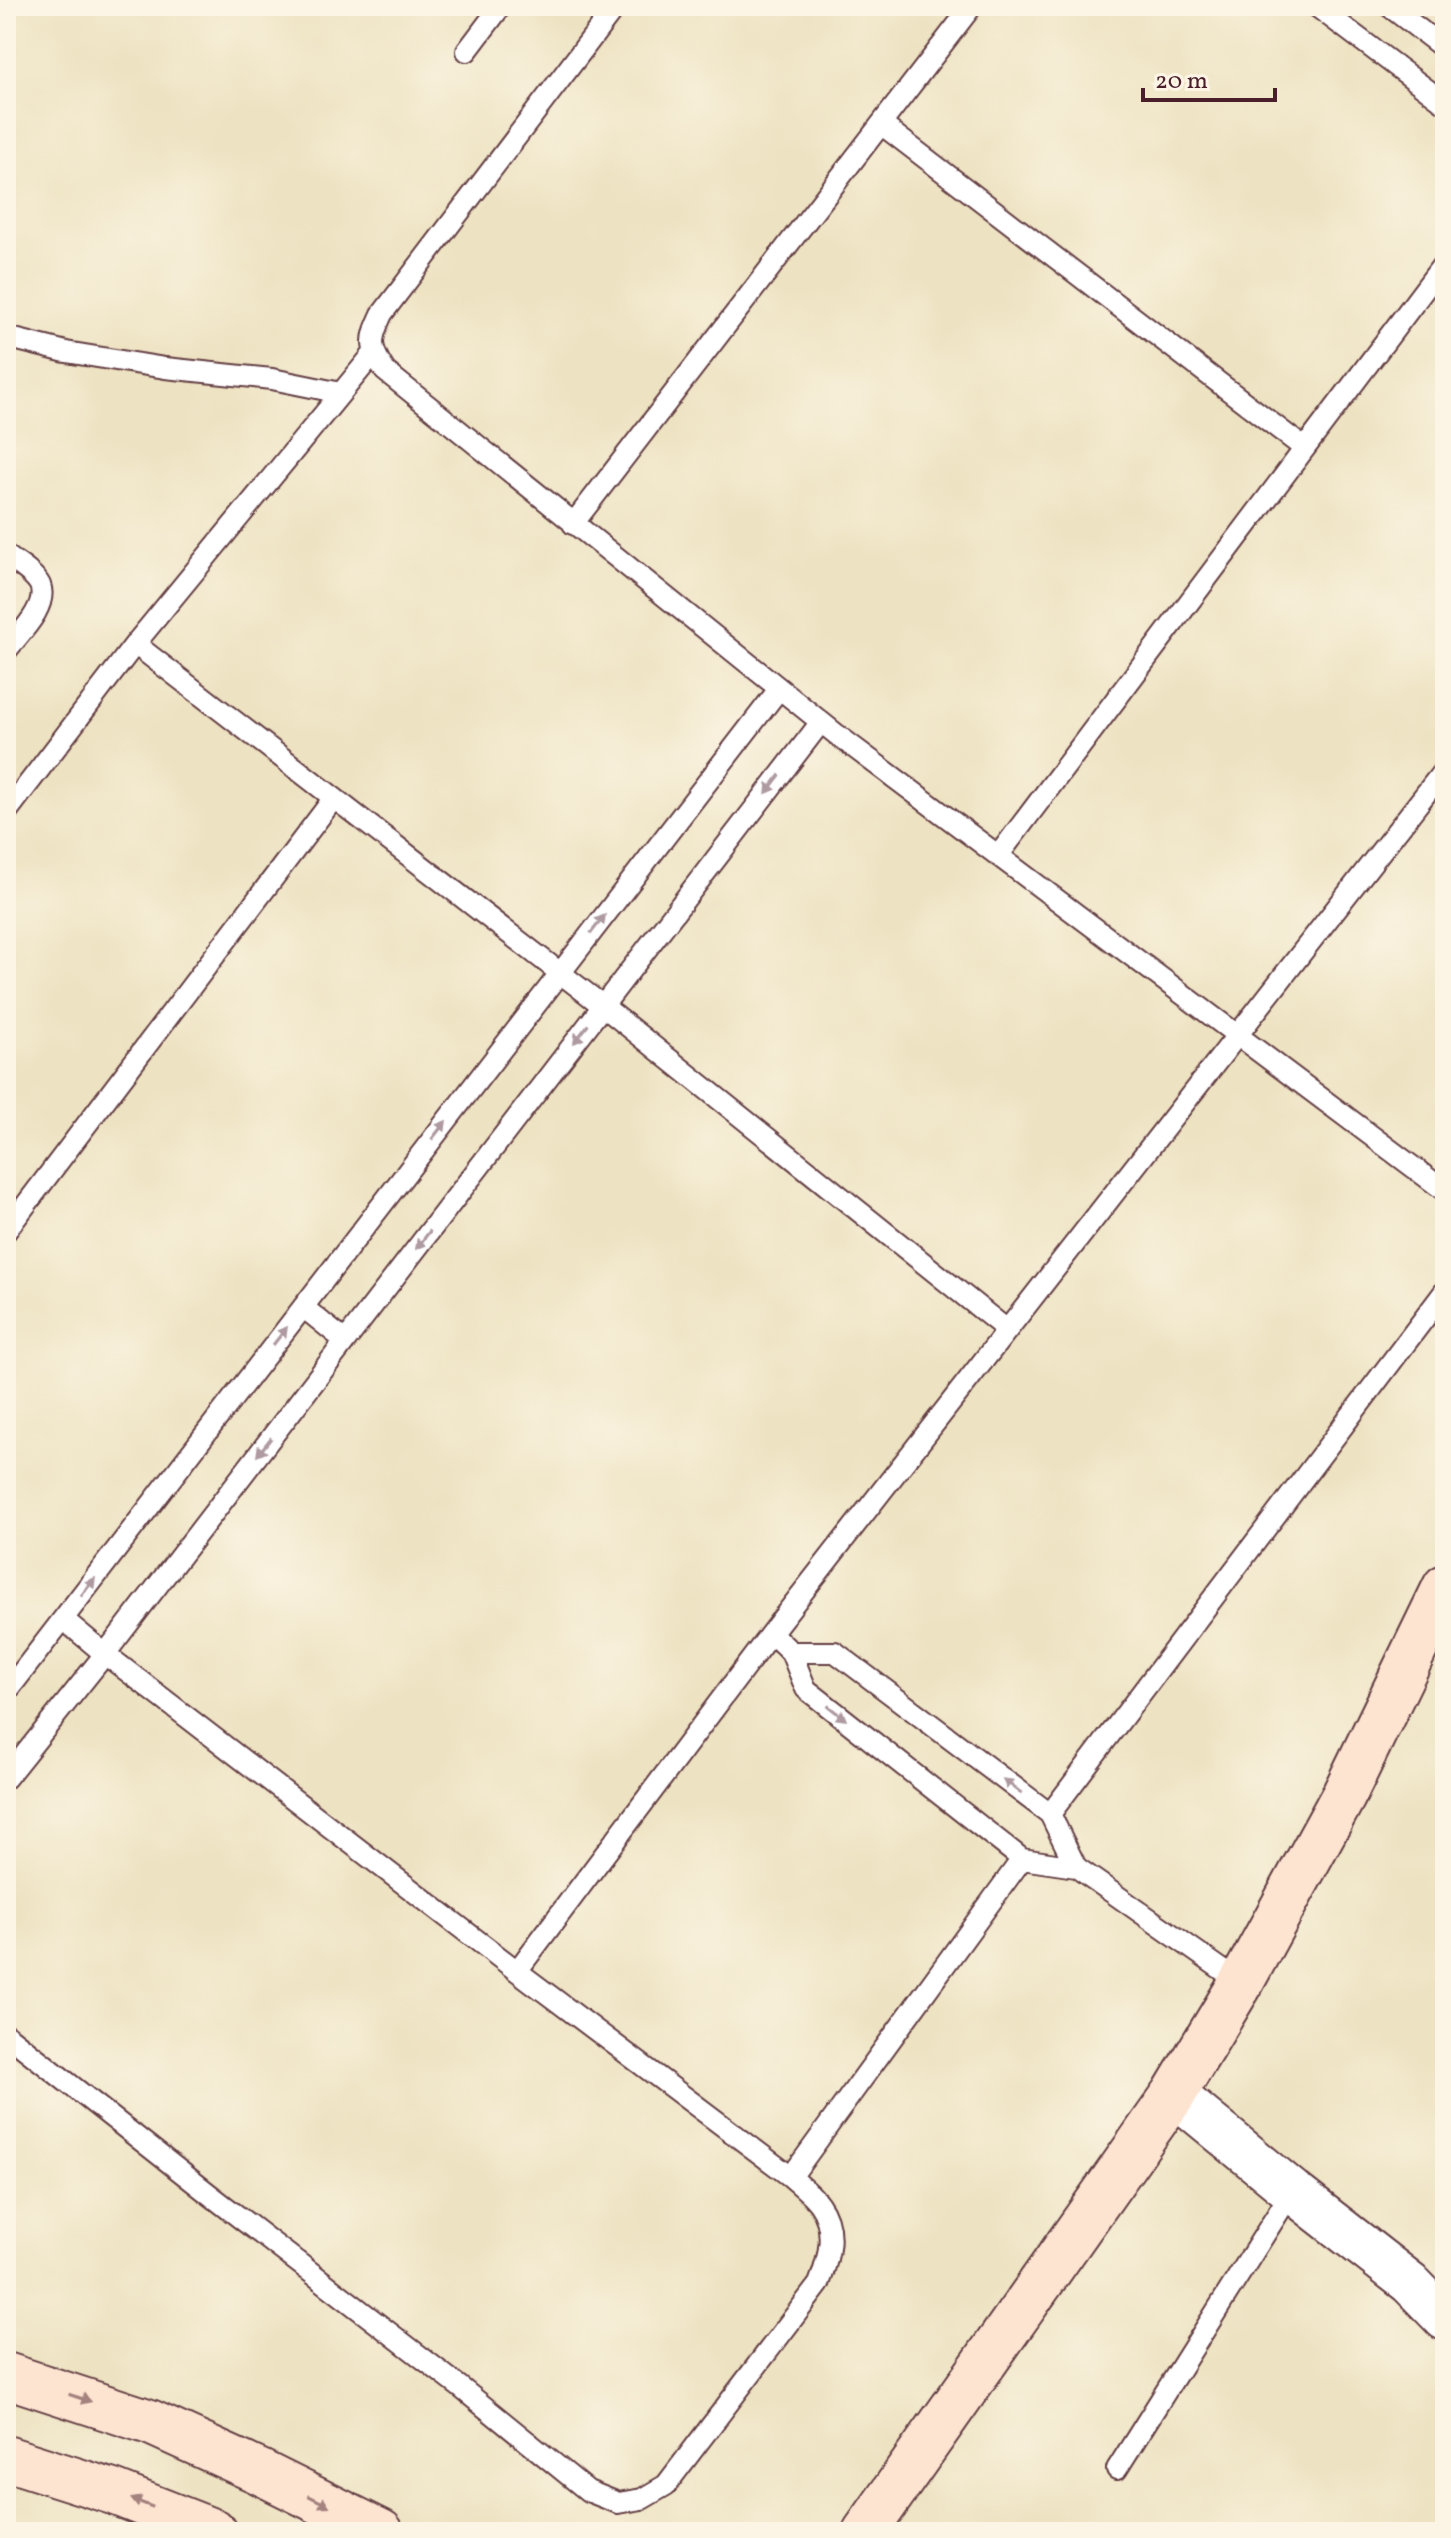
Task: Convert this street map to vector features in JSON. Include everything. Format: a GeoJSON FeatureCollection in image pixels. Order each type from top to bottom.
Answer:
{"type":"FeatureCollection","features":[{"type":"Feature","properties":{"kind":"main road"},"geometry":{"type":"LineString","coordinates":[[865,2532],[1174,2094],[1241,1983],[1344,1795],[1445,1587]]}},
{"type":"Feature","properties":{"kind":"main road"},"geometry":{"type":"LineString","coordinates":[[6,2375],[150,2422],[381,2532]]}},
{"type":"Feature","properties":{"kind":"main road"},"geometry":{"type":"LineString","coordinates":[[6,2458],[113,2492],[215,2532]]}},
{"type":"Feature","properties":{"kind":"street"},"geometry":{"type":"LineString","coordinates":[[1174,2094],[1410,2283],[1445,2319]]}},
{"type":"Feature","properties":{"kind":"lane"},"geometry":{"type":"LineString","coordinates":[[467,51],[501,6]]}},
{"type":"Feature","properties":{"kind":"lane"},"geometry":{"type":"LineString","coordinates":[[616,6],[382,314],[372,336],[374,353],[385,371],[821,722],[1445,1191]]}},
{"type":"Feature","properties":{"kind":"lane"},"geometry":{"type":"LineString","coordinates":[[573,524],[972,6]]}},
{"type":"Feature","properties":{"kind":"lane"},"geometry":{"type":"LineString","coordinates":[[1316,6],[1445,103]]}},
{"type":"Feature","properties":{"kind":"lane"},"geometry":{"type":"LineString","coordinates":[[1389,6],[1445,49]]}},
{"type":"Feature","properties":{"kind":"lane"},"geometry":{"type":"LineString","coordinates":[[881,124],[1304,448]]}},
{"type":"Feature","properties":{"kind":"lane"},"geometry":{"type":"LineString","coordinates":[[998,856],[1445,262]]}},
{"type":"Feature","properties":{"kind":"lane"},"geometry":{"type":"LineString","coordinates":[[6,337],[66,352],[165,368],[272,379],[341,393]]}},
{"type":"Feature","properties":{"kind":"lane"},"geometry":{"type":"LineString","coordinates":[[6,813],[135,644],[374,353]]}},
{"type":"Feature","properties":{"kind":"lane"},"geometry":{"type":"LineString","coordinates":[[6,555],[39,583],[42,596],[36,613],[6,651]]}},
{"type":"Feature","properties":{"kind":"lane"},"geometry":{"type":"LineString","coordinates":[[135,644],[603,1006],[1007,1330]]}},
{"type":"Feature","properties":{"kind":"lane"},"geometry":{"type":"LineString","coordinates":[[6,1693],[779,689]]}},
{"type":"Feature","properties":{"kind":"lane"},"geometry":{"type":"LineString","coordinates":[[6,1778],[105,1654],[821,722]]}},
{"type":"Feature","properties":{"kind":"lane"},"geometry":{"type":"LineString","coordinates":[[517,1971],[771,1633],[1445,769]]}},
{"type":"Feature","properties":{"kind":"lane"},"geometry":{"type":"LineString","coordinates":[[6,1231],[334,798]]}},
{"type":"Feature","properties":{"kind":"lane"},"geometry":{"type":"LineString","coordinates":[[1050,1814],[1445,1291]]}},
{"type":"Feature","properties":{"kind":"lane"},"geometry":{"type":"LineString","coordinates":[[303,1307],[345,1341]]}},
{"type":"Feature","properties":{"kind":"lane"},"geometry":{"type":"LineString","coordinates":[[6,2034],[460,2387],[588,2491],[618,2503],[642,2499],[666,2485],[819,2284],[830,2257],[830,2231],[820,2205],[791,2177],[517,1971],[63,1619]]}},
{"type":"Feature","properties":{"kind":"lane"},"geometry":{"type":"LineString","coordinates":[[771,1633],[791,1652],[806,1689],[1022,1859],[1076,1867],[1241,1983]]}},
{"type":"Feature","properties":{"kind":"lane"},"geometry":{"type":"LineString","coordinates":[[791,1652],[835,1652],[1050,1814],[1076,1867]]}},
{"type":"Feature","properties":{"kind":"lane"},"geometry":{"type":"LineString","coordinates":[[791,2177],[1022,1859]]}},
{"type":"Feature","properties":{"kind":"lane"},"geometry":{"type":"LineString","coordinates":[[1117,2469],[1292,2191]]}}]}
